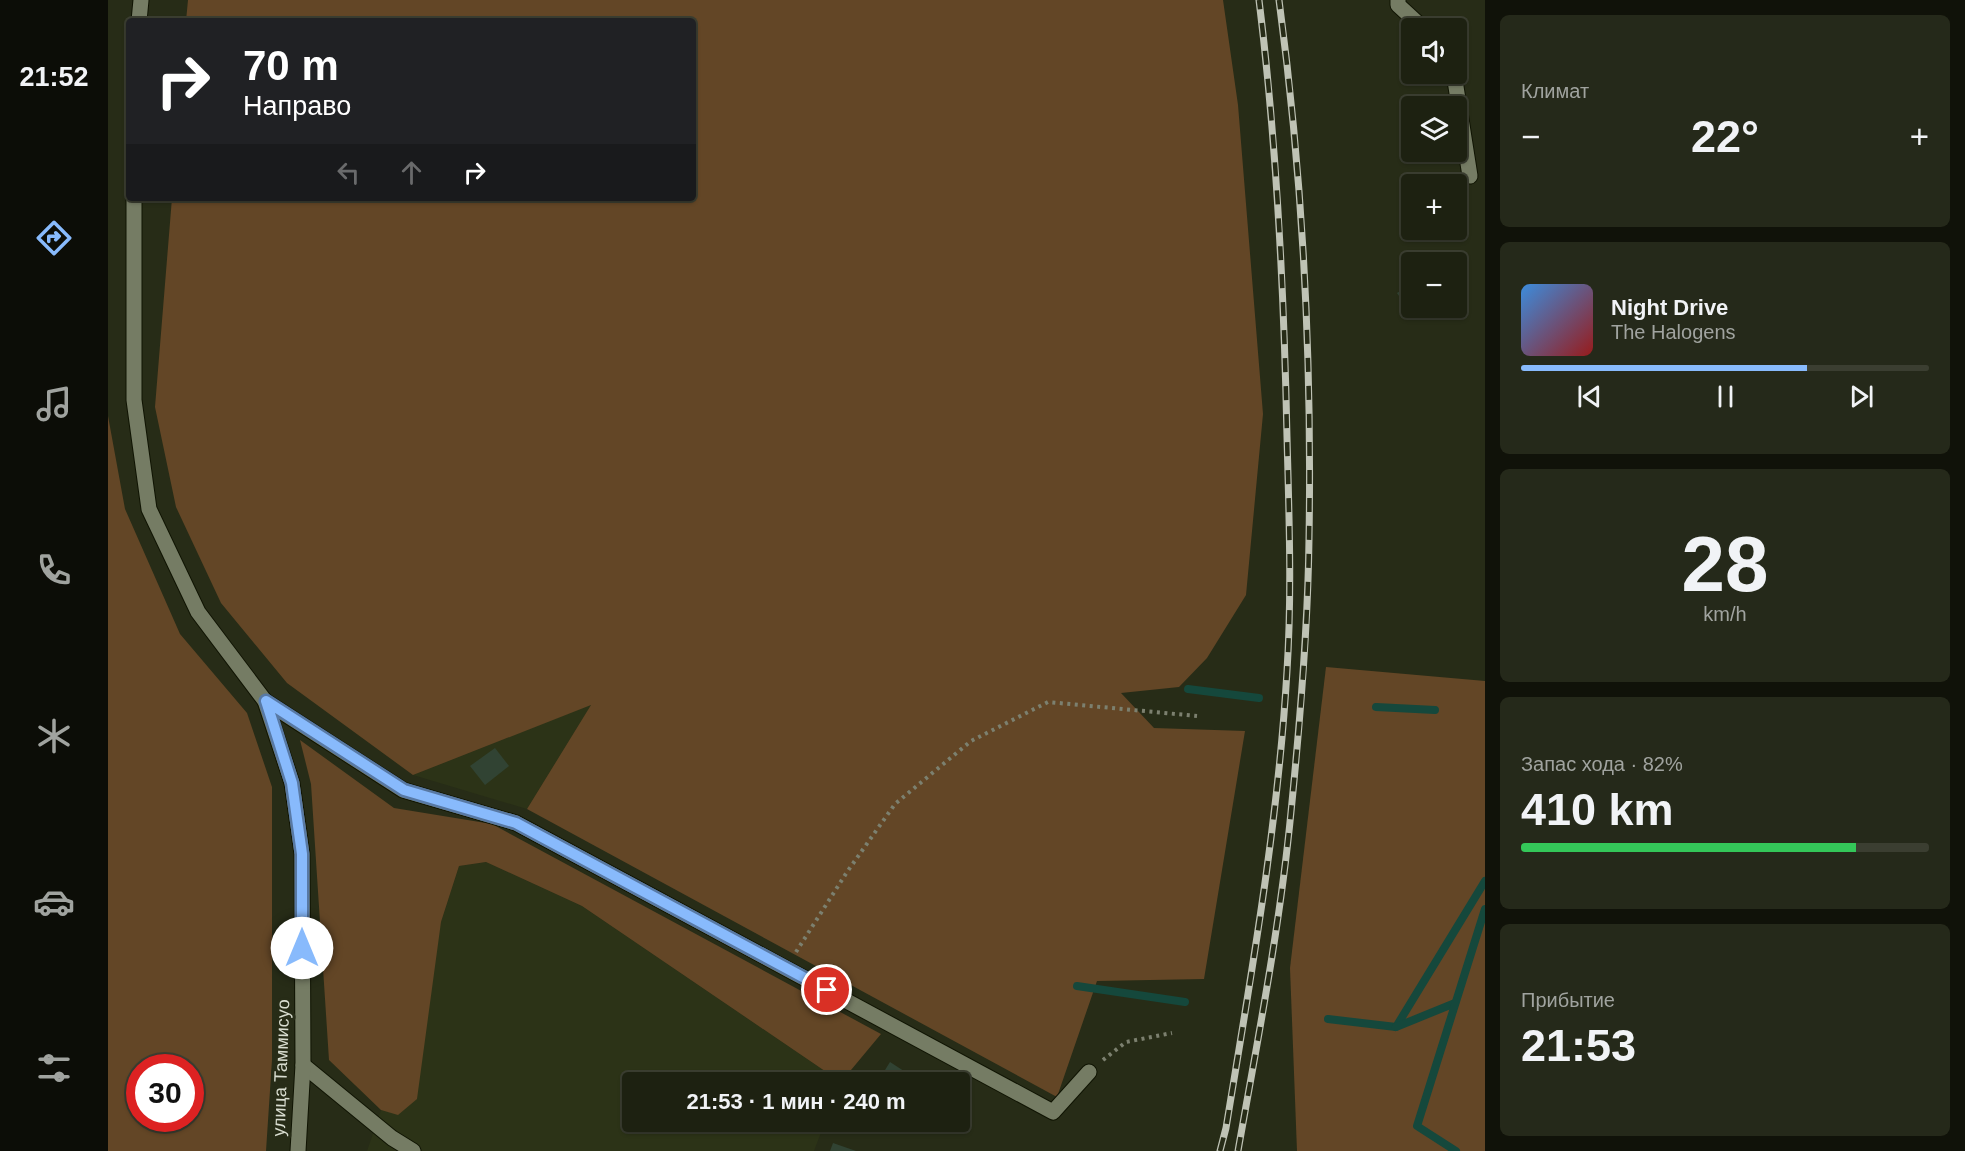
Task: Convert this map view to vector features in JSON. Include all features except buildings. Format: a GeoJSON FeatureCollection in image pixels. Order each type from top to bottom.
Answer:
{"type":"FeatureCollection","features":[{"type":"Feature","properties":{"kind":"street"},"geometry":{"type":"LineString","coordinates":[[139,18],[141,0]]}},
{"type":"Feature","properties":{"kind":"street"},"geometry":{"type":"LineString","coordinates":[[1398,0],[1398,5],[1412,18]]}},
{"type":"Feature","properties":{"kind":"street"},"geometry":{"type":"LineString","coordinates":[[1456,84],[1470,176]]}},
{"type":"Feature","properties":{"kind":"street","name":"улица Таммисуо"},"geometry":{"type":"LineString","coordinates":[[134,201],[134,400],[149,509],[198,612],[266,701],[292,783],[302,854],[303,1065],[298,1151]]}},
{"type":"Feature","properties":{"kind":"street"},"geometry":{"type":"LineString","coordinates":[[266,701],[404,790],[516,823],[1053,1113],[1089,1072]]}},
{"type":"Feature","properties":{"kind":"street"},"geometry":{"type":"LineString","coordinates":[[303,1065],[392,1138],[413,1151]]}},
{"type":"Feature","properties":{"kind":"path"},"geometry":{"type":"LineString","coordinates":[[786,968],[847,872],[895,804],[971,741],[1048,702],[1197,716]]}},
{"type":"Feature","properties":{"kind":"path"},"geometry":{"type":"LineString","coordinates":[[1089,1072],[1126,1042],[1172,1033]]}},
{"type":"Feature","properties":{"kind":"shaded area"},"geometry":{"type":"Polygon","coordinates":[[[188,0],[1223,0],[1238,105],[1263,414],[1246,595],[1207,658],[1179,687],[1121,693],[1154,728],[1245,731],[1204,979],[1097,981],[1057,1097],[527,809],[591,705],[413,775],[287,683],[221,603],[176,507],[155,407],[172,201],[696,201],[696,18],[186,18],[188,0]]]}},
{"type":"Feature","properties":{"kind":"shaded area"},"geometry":{"type":"Polygon","coordinates":[[[108,416],[125,509],[180,634],[247,713],[272,787],[272,1060],[266,1151],[108,1151],[108,416]]]}},
{"type":"Feature","properties":{"kind":"shaded area"},"geometry":{"type":"Polygon","coordinates":[[[1326,667],[1485,681],[1485,1151],[1297,1151],[1290,968],[1326,667]]]}},
{"type":"Feature","properties":{"kind":"shaded area"},"geometry":{"type":"Polygon","coordinates":[[[592,704],[527,809],[413,775],[592,704]]]}},
{"type":"Feature","properties":{"kind":"shaded area"},"geometry":{"type":"Polygon","coordinates":[[[300,740],[394,808],[492,824],[881,1034],[849,1072],[826,1072],[582,906],[486,862],[459,866],[441,922],[417,1099],[398,1115],[381,1110],[329,1060],[311,784],[300,740]]]}},
{"type":"Feature","properties":{"kind":"shaded area"},"geometry":{"type":"Polygon","coordinates":[[[486,862],[582,906],[826,1072],[622,1072],[622,1132],[821,1132],[814,1151],[367,1151],[381,1110],[398,1114],[441,922],[459,866],[486,862]]]}},
{"type":"Feature","properties":{"kind":"waterway"},"geometry":{"type":"LineString","coordinates":[[1188,689],[1259,698]]}},
{"type":"Feature","properties":{"kind":"waterway"},"geometry":{"type":"LineString","coordinates":[[1376,707],[1435,710]]}},
{"type":"Feature","properties":{"kind":"waterway"},"geometry":{"type":"LineString","coordinates":[[1328,1019],[1396,1027],[1485,881]]}},
{"type":"Feature","properties":{"kind":"waterway"},"geometry":{"type":"LineString","coordinates":[[1456,1151],[1417,1126],[1485,909]]}},
{"type":"Feature","properties":{"kind":"waterway"},"geometry":{"type":"LineString","coordinates":[[1077,986],[1185,1002]]}},
{"type":"Feature","properties":{"kind":"waterway"},"geometry":{"type":"LineString","coordinates":[[1396,1027],[1455,1003]]}},
{"type":"Feature","properties":{"kind":"railway"},"geometry":{"type":"LineString","coordinates":[[1220,1151],[1245,1014],[1270,843],[1283,729],[1289,642],[1289,525],[1282,273],[1271,109],[1259,0]]}},
{"type":"Feature","properties":{"kind":"railway"},"geometry":{"type":"LineString","coordinates":[[1238,1151],[1281,897],[1300,710],[1308,573],[1310,472],[1304,269],[1294,134],[1279,0]]}},
{"type":"Feature","properties":{"kind":"route"},"geometry":{"type":"LineString","coordinates":[[302,948],[302,854],[292,783],[266,701],[404,790],[516,823],[827,990]]}}]}
